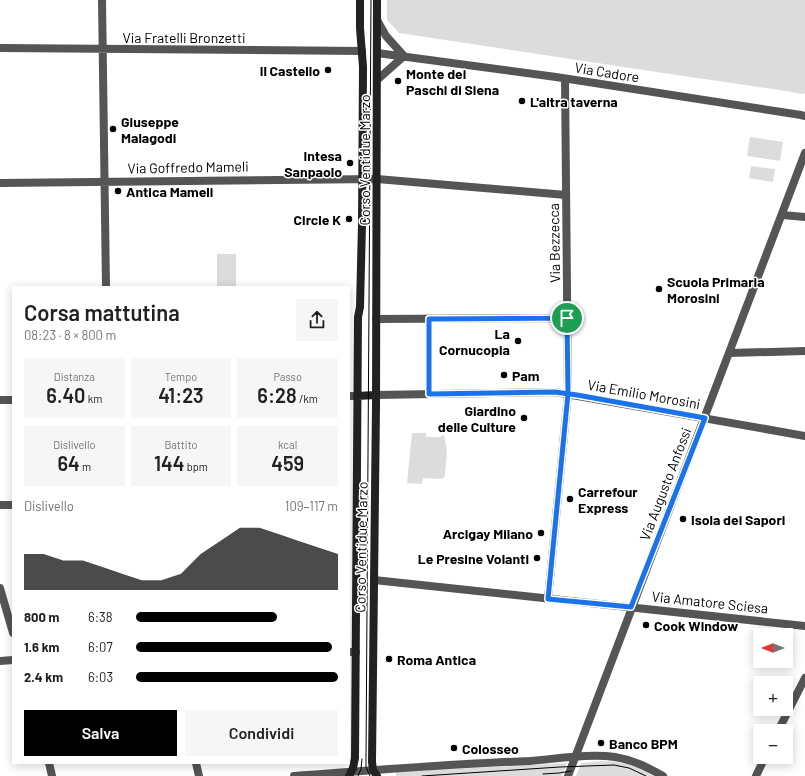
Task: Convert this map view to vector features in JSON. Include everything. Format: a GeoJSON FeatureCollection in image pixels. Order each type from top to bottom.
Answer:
{"type":"FeatureCollection","features":[{"type":"Feature","properties":{"kind":"main road","name":"Corso Ventidue Marzo"},"geometry":{"type":"LineString","coordinates":[[350,774],[355,758],[352,652],[353,396],[358,317],[360,307],[365,52],[360,28],[360,0]]}},
{"type":"Feature","properties":{"kind":"main road","name":"Corso Ventidue Marzo"},"geometry":{"type":"LineString","coordinates":[[375,773],[372,762],[378,0]]}},
{"type":"Feature","properties":{"kind":"main road","name":"Via Cadore"},"geometry":{"type":"LineString","coordinates":[[365,52],[377,53]]}},
{"type":"Feature","properties":{"kind":"main road"},"geometry":{"type":"LineString","coordinates":[[353,396],[376,395]]}},
{"type":"Feature","properties":{"kind":"street"},"geometry":{"type":"LineString","coordinates":[[102,0],[106,286]]}},
{"type":"Feature","properties":{"kind":"street"},"geometry":{"type":"LineString","coordinates":[[377,20],[386,36],[404,56],[377,80]]}},
{"type":"Feature","properties":{"kind":"street","name":"Via Fratelli Bronzetti"},"geometry":{"type":"LineString","coordinates":[[0,48],[365,52]]}},
{"type":"Feature","properties":{"kind":"street","name":"Via Cadore"},"geometry":{"type":"LineString","coordinates":[[377,53],[565,79],[805,116]]}},
{"type":"Feature","properties":{"kind":"street","name":"Via Bezzecca"},"geometry":{"type":"LineString","coordinates":[[548,599],[568,394],[565,79]]}},
{"type":"Feature","properties":{"kind":"street","name":"Via Augusto Anfossi"},"geometry":{"type":"LineString","coordinates":[[568,776],[631,607],[705,418],[805,153]]}},
{"type":"Feature","properties":{"kind":"street","name":"Via Goffredo Mameli"},"geometry":{"type":"LineString","coordinates":[[0,183],[377,178],[566,195]]}},
{"type":"Feature","properties":{"kind":"street"},"geometry":{"type":"LineString","coordinates":[[782,215],[805,217]]}},
{"type":"Feature","properties":{"kind":"street"},"geometry":{"type":"LineString","coordinates":[[376,320],[567,318]]}},
{"type":"Feature","properties":{"kind":"street"},"geometry":{"type":"LineString","coordinates":[[429,319],[429,394]]}},
{"type":"Feature","properties":{"kind":"street"},"geometry":{"type":"LineString","coordinates":[[729,353],[805,351]]}},
{"type":"Feature","properties":{"kind":"street","name":"Via Emilio Morosini"},"geometry":{"type":"LineString","coordinates":[[376,395],[555,392],[805,436]]}},
{"type":"Feature","properties":{"kind":"street"},"geometry":{"type":"LineString","coordinates":[[0,400],[12,400]]}},
{"type":"Feature","properties":{"kind":"street"},"geometry":{"type":"LineString","coordinates":[[0,505],[12,505]]}},
{"type":"Feature","properties":{"kind":"street","name":"Via Amatore Sciesa"},"geometry":{"type":"LineString","coordinates":[[374,580],[805,626]]}},
{"type":"Feature","properties":{"kind":"street"},"geometry":{"type":"LineString","coordinates":[[0,588],[12,630]]}},
{"type":"Feature","properties":{"kind":"street"},"geometry":{"type":"LineString","coordinates":[[0,661],[12,660]]}},
{"type":"Feature","properties":{"kind":"street"},"geometry":{"type":"LineString","coordinates":[[782,724],[805,678]]}},
{"type":"Feature","properties":{"kind":"street"},"geometry":{"type":"LineString","coordinates":[[294,776],[375,773],[423,767],[575,757],[613,757],[632,760],[663,776]]}},
{"type":"Feature","properties":{"kind":"street"},"geometry":{"type":"LineString","coordinates":[[49,764],[52,776]]}},
{"type":"Feature","properties":{"kind":"street"},"geometry":{"type":"LineString","coordinates":[[196,764],[198,776]]}},
{"type":"Feature","properties":{"kind":"street"},"geometry":{"type":"LineString","coordinates":[[756,776],[762,764]]}},
{"type":"Feature","properties":{"kind":"shaded area"},"geometry":{"type":"Polygon","coordinates":[[[387,0],[805,0],[805,93],[803,94],[399,33],[387,20],[387,0]]]}},
{"type":"Feature","properties":{"kind":"shaded area"},"geometry":{"type":"Polygon","coordinates":[[[750,137],[783,142],[780,161],[747,156],[750,137]]]}},
{"type":"Feature","properties":{"kind":"shaded area"},"geometry":{"type":"Polygon","coordinates":[[[751,166],[775,169],[773,182],[749,178],[751,166]]]}},
{"type":"Feature","properties":{"kind":"shaded area"},"geometry":{"type":"Polygon","coordinates":[[[217,254],[236,254],[236,286],[217,286],[217,254]]]}},
{"type":"Feature","properties":{"kind":"shaded area"},"geometry":{"type":"Polygon","coordinates":[[[412,433],[426,433],[426,437],[440,437],[444,435],[447,451],[445,476],[442,479],[423,478],[422,484],[407,483],[412,433]]]}},
{"type":"Feature","properties":{"kind":"shaded area"},"geometry":{"type":"Polygon","coordinates":[[[604,761],[630,765],[654,776],[576,776],[581,763],[604,761]]]}},
{"type":"Feature","properties":{"kind":"shaded area"},"geometry":{"type":"Polygon","coordinates":[[[567,763],[562,776],[396,776],[396,772],[567,763]]]}},
{"type":"Feature","properties":{"kind":"tram line"},"geometry":{"type":"LineString","coordinates":[[370,776],[366,767],[366,760],[371,0]]}},
{"type":"Feature","properties":{"kind":"tram line"},"geometry":{"type":"LineString","coordinates":[[358,776],[361,769],[362,759]]}},
{"type":"Feature","properties":{"kind":"tram line"},"geometry":{"type":"LineString","coordinates":[[422,776],[614,765],[629,768],[646,776]]}},
{"type":"Feature","properties":{"kind":"tram line"},"geometry":{"type":"LineString","coordinates":[[543,774],[571,771]]}},
{"type":"Feature","properties":{"kind":"place","name":"Il Castello"},"geometry":{"type":"Point","coordinates":[328,70]}},
{"type":"Feature","properties":{"kind":"place","name":"Monte dei Paschi di Siena"},"geometry":{"type":"Point","coordinates":[398,81]}},
{"type":"Feature","properties":{"kind":"place","name":"L'altra taverna"},"geometry":{"type":"Point","coordinates":[522,101]}},
{"type":"Feature","properties":{"kind":"place","name":"Giuseppe Malagodi"},"geometry":{"type":"Point","coordinates":[113,129]}},
{"type":"Feature","properties":{"kind":"place","name":"Intesa Sanpaolo"},"geometry":{"type":"Point","coordinates":[350,163]}},
{"type":"Feature","properties":{"kind":"place","name":"Antica Mameli"},"geometry":{"type":"Point","coordinates":[118,191]}},
{"type":"Feature","properties":{"kind":"place","name":"Circle K"},"geometry":{"type":"Point","coordinates":[349,219]}},
{"type":"Feature","properties":{"kind":"place","name":"Scuola Primaria Morosini"},"geometry":{"type":"Point","coordinates":[659,289]}},
{"type":"Feature","properties":{"kind":"place","name":"La Cornucopia"},"geometry":{"type":"Point","coordinates":[518,341]}},
{"type":"Feature","properties":{"kind":"place","name":"Pam"},"geometry":{"type":"Point","coordinates":[504,375]}},
{"type":"Feature","properties":{"kind":"place","name":"Giardino delle Culture"},"geometry":{"type":"Point","coordinates":[524,418]}},
{"type":"Feature","properties":{"kind":"place","name":"Carrefour Express"},"geometry":{"type":"Point","coordinates":[570,499]}},
{"type":"Feature","properties":{"kind":"place","name":"Isola dei Sapori"},"geometry":{"type":"Point","coordinates":[683,519]}},
{"type":"Feature","properties":{"kind":"place","name":"Arcigay Milano"},"geometry":{"type":"Point","coordinates":[541,533]}},
{"type":"Feature","properties":{"kind":"place","name":"Le Presine Volanti"},"geometry":{"type":"Point","coordinates":[537,558]}},
{"type":"Feature","properties":{"kind":"place","name":"Cook Window"},"geometry":{"type":"Point","coordinates":[646,625]}},
{"type":"Feature","properties":{"kind":"place","name":"Roma Antica"},"geometry":{"type":"Point","coordinates":[389,659]}},
{"type":"Feature","properties":{"kind":"place","name":"Banco BPM"},"geometry":{"type":"Point","coordinates":[601,743]}},
{"type":"Feature","properties":{"kind":"place","name":"Colosseo"},"geometry":{"type":"Point","coordinates":[454,748]}},
{"type":"Feature","properties":{"kind":"route"},"geometry":{"type":"LineString","coordinates":[[567,318],[429,319],[429,394],[555,392],[568,394],[577,395],[705,418],[631,607],[548,599],[568,394],[567,318]]}}]}
